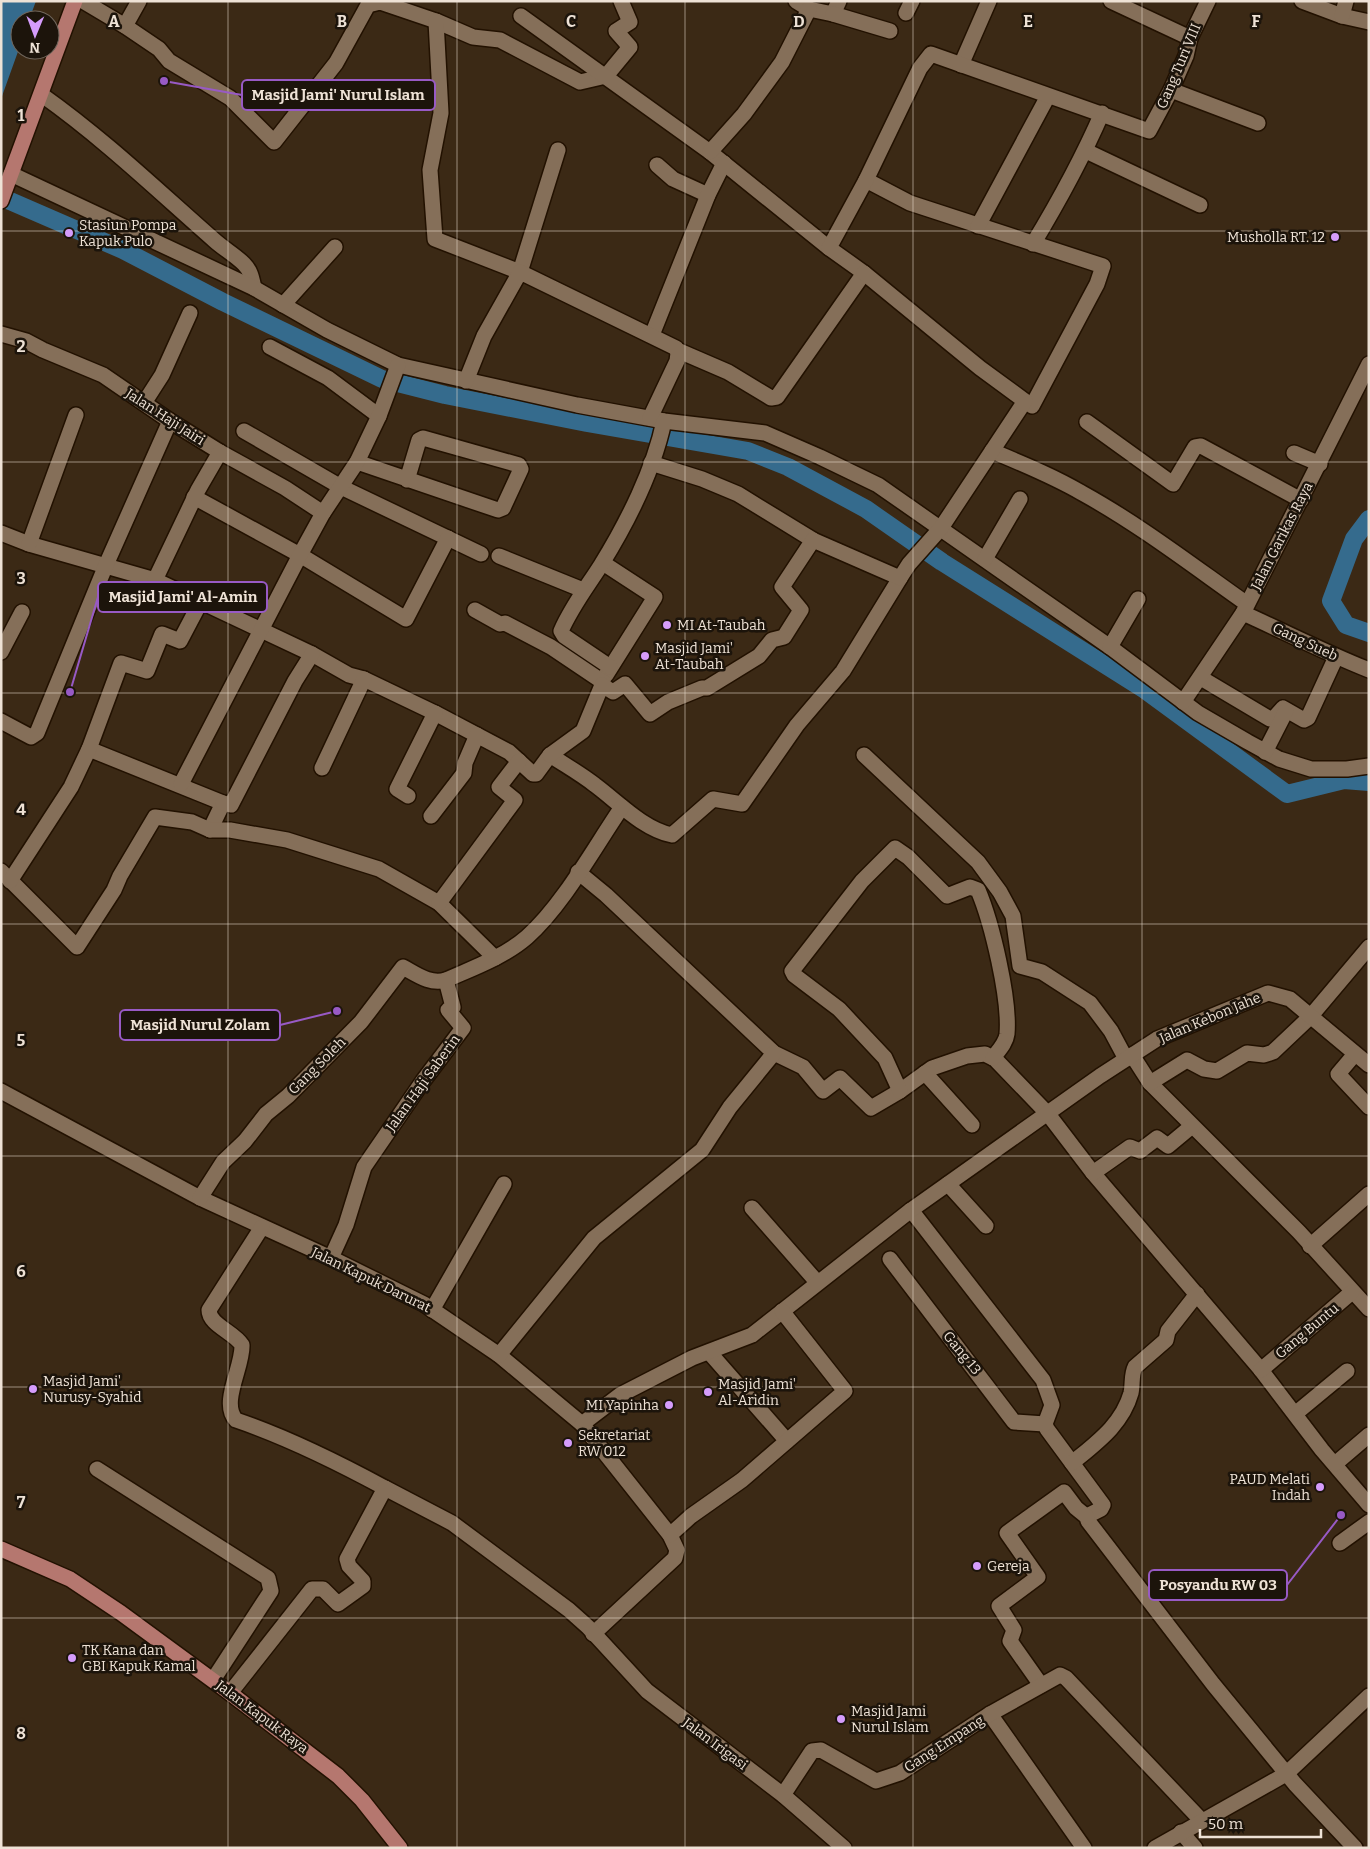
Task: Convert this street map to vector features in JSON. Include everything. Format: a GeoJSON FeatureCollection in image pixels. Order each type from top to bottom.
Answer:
{"type":"FeatureCollection","features":[{"type":"Feature","properties":{"kind":"main road"},"geometry":{"type":"LineString","coordinates":[[1,201],[76,1]]}},
{"type":"Feature","properties":{"kind":"main road","name":"Jalan Kapuk Raya"},"geometry":{"type":"LineString","coordinates":[[1,1549],[70,1579],[213,1680],[338,1776],[362,1800],[400,1848]]}},
{"type":"Feature","properties":{"kind":"street"},"geometry":{"type":"LineString","coordinates":[[83,1],[125,26],[159,49],[169,60],[230,98],[274,142],[336,63],[368,5],[380,2],[436,21],[474,37],[500,40],[580,82],[606,76],[630,47],[616,32],[630,22],[621,1]]}},
{"type":"Feature","properties":{"kind":"street"},"geometry":{"type":"LineString","coordinates":[[125,26],[139,1]]}},
{"type":"Feature","properties":{"kind":"street"},"geometry":{"type":"LineString","coordinates":[[961,65],[989,1]]}},
{"type":"Feature","properties":{"kind":"street"},"geometry":{"type":"LineString","coordinates":[[1111,1],[1190,38]]}},
{"type":"Feature","properties":{"kind":"street","name":"Gang Turi VIII"},"geometry":{"type":"LineString","coordinates":[[1102,113],[1149,130],[1172,90],[1186,56],[1190,38],[1208,1]]}},
{"type":"Feature","properties":{"kind":"street"},"geometry":{"type":"LineString","coordinates":[[1302,1],[1342,16],[1369,22]]}},
{"type":"Feature","properties":{"kind":"street"},"geometry":{"type":"LineString","coordinates":[[1342,16],[1346,1]]}},
{"type":"Feature","properties":{"kind":"street"},"geometry":{"type":"LineString","coordinates":[[710,152],[754,102],[782,62],[803,5],[836,8],[890,31]]}},
{"type":"Feature","properties":{"kind":"street"},"geometry":{"type":"LineString","coordinates":[[521,16],[710,152],[829,248],[864,273],[980,368],[1025,401],[936,532],[909,564],[843,671],[797,725],[742,804],[713,799],[672,835],[662,833],[622,807],[595,784],[550,755]]}},
{"type":"Feature","properties":{"kind":"street"},"geometry":{"type":"LineString","coordinates":[[436,21],[441,113],[430,170],[435,239],[520,272],[671,344],[677,350],[728,372],[775,399],[864,273]]}},
{"type":"Feature","properties":{"kind":"street"},"geometry":{"type":"LineString","coordinates":[[829,248],[866,180],[920,68],[931,54],[1048,96],[1102,113],[1086,151],[1064,194],[1033,244]]}},
{"type":"Feature","properties":{"kind":"street"},"geometry":{"type":"LineString","coordinates":[[1172,90],[1258,122]]}},
{"type":"Feature","properties":{"kind":"street"},"geometry":{"type":"LineString","coordinates":[[42,95],[69,114],[166,195],[215,241],[244,265],[252,275],[254,288]]}},
{"type":"Feature","properties":{"kind":"street"},"geometry":{"type":"LineString","coordinates":[[978,226],[1048,96]]}},
{"type":"Feature","properties":{"kind":"street"},"geometry":{"type":"LineString","coordinates":[[466,381],[484,336],[520,272],[558,150]]}},
{"type":"Feature","properties":{"kind":"street"},"geometry":{"type":"LineString","coordinates":[[1086,151],[1200,205]]}},
{"type":"Feature","properties":{"kind":"street"},"geometry":{"type":"LineString","coordinates":[[652,335],[708,196],[724,163]]}},
{"type":"Feature","properties":{"kind":"street"},"geometry":{"type":"LineString","coordinates":[[657,166],[673,179],[708,196]]}},
{"type":"Feature","properties":{"kind":"street"},"geometry":{"type":"LineString","coordinates":[[9,179],[254,288],[396,371],[466,381],[658,424],[765,433],[878,485],[936,532],[985,558],[1110,647],[1198,713],[1279,760],[1311,769],[1347,770],[1369,766]]}},
{"type":"Feature","properties":{"kind":"street"},"geometry":{"type":"LineString","coordinates":[[866,180],[910,203],[1103,266],[1097,284],[1032,406]]}},
{"type":"Feature","properties":{"kind":"street"},"geometry":{"type":"LineString","coordinates":[[283,304],[335,247]]}},
{"type":"Feature","properties":{"kind":"street"},"geometry":{"type":"LineString","coordinates":[[144,402],[162,375],[190,313]]}},
{"type":"Feature","properties":{"kind":"street","name":"Jalan Haji Jairi"},"geometry":{"type":"LineString","coordinates":[[1,334],[26,341],[103,375],[170,421],[220,452],[285,488],[323,513]]}},
{"type":"Feature","properties":{"kind":"street"},"geometry":{"type":"LineString","coordinates":[[270,347],[328,378],[380,414]]}},
{"type":"Feature","properties":{"kind":"street"},"geometry":{"type":"LineString","coordinates":[[610,667],[564,636],[562,631],[583,590],[602,562],[652,461],[658,424],[677,360],[677,350]]}},
{"type":"Feature","properties":{"kind":"street","name":"Jalan Garikas Raya"},"geometry":{"type":"LineString","coordinates":[[1183,702],[1201,678],[1245,609],[1320,464],[1344,407],[1369,364]]}},
{"type":"Feature","properties":{"kind":"street"},"geometry":{"type":"LineString","coordinates":[[181,784],[300,555],[323,513],[357,462],[380,414],[396,371]]}},
{"type":"Feature","properties":{"kind":"street"},"geometry":{"type":"LineString","coordinates":[[29,544],[76,415]]}},
{"type":"Feature","properties":{"kind":"street"},"geometry":{"type":"LineString","coordinates":[[1,721],[26,736],[31,737],[37,733],[106,565],[170,421]]}},
{"type":"Feature","properties":{"kind":"street"},"geometry":{"type":"LineString","coordinates":[[1087,422],[1173,484],[1195,446],[1200,446],[1302,500]]}},
{"type":"Feature","properties":{"kind":"street"},"geometry":{"type":"LineString","coordinates":[[244,431],[341,488],[481,554]]}},
{"type":"Feature","properties":{"kind":"street"},"geometry":{"type":"LineString","coordinates":[[357,462],[407,480],[498,510],[503,508],[521,469],[519,465],[423,438],[419,440],[407,480]]}},
{"type":"Feature","properties":{"kind":"street","name":"Gang Sueb"},"geometry":{"type":"LineString","coordinates":[[992,451],[1039,471],[1082,493],[1133,525],[1245,609],[1336,657],[1369,670]]}},
{"type":"Feature","properties":{"kind":"street"},"geometry":{"type":"LineString","coordinates":[[155,580],[194,498],[220,452]]}},
{"type":"Feature","properties":{"kind":"street"},"geometry":{"type":"LineString","coordinates":[[1294,453],[1320,464]]}},
{"type":"Feature","properties":{"kind":"street"},"geometry":{"type":"LineString","coordinates":[[652,461],[738,494],[812,540],[900,578]]}},
{"type":"Feature","properties":{"kind":"street"},"geometry":{"type":"LineString","coordinates":[[194,498],[300,555],[406,619],[448,538]]}},
{"type":"Feature","properties":{"kind":"street"},"geometry":{"type":"LineString","coordinates":[[985,558],[1020,499]]}},
{"type":"Feature","properties":{"kind":"street"},"geometry":{"type":"LineString","coordinates":[[1,533],[29,544],[155,580],[200,603],[312,654],[349,675],[364,679],[435,713],[509,752],[533,774],[536,774],[550,755],[583,731],[610,667],[655,597],[602,562]]}},
{"type":"Feature","properties":{"kind":"street"},"geometry":{"type":"LineString","coordinates":[[476,610],[500,624],[505,623],[551,647],[613,692],[625,684],[650,714],[668,702],[702,688],[707,688],[759,656],[772,640],[784,637],[801,610],[782,587],[812,540]]}},
{"type":"Feature","properties":{"kind":"street"},"geometry":{"type":"LineString","coordinates":[[499,556],[583,590]]}},
{"type":"Feature","properties":{"kind":"street"},"geometry":{"type":"LineString","coordinates":[[1110,647],[1138,599]]}},
{"type":"Feature","properties":{"kind":"street"},"geometry":{"type":"LineString","coordinates":[[200,603],[180,642],[162,634],[147,671],[121,663],[89,749],[71,787],[6,876],[77,947],[114,890],[120,876],[155,816],[192,822],[210,830],[230,830],[287,840],[379,869],[438,903],[495,958]]}},
{"type":"Feature","properties":{"kind":"street"},"geometry":{"type":"LineString","coordinates":[[1,652],[22,612]]}},
{"type":"Feature","properties":{"kind":"street"},"geometry":{"type":"LineString","coordinates":[[89,749],[232,805],[295,681],[312,654]]}},
{"type":"Feature","properties":{"kind":"street"},"geometry":{"type":"LineString","coordinates":[[1201,678],[1270,719],[1274,718],[1280,709],[1286,710],[1302,720],[1308,718],[1336,657]]}},
{"type":"Feature","properties":{"kind":"street"},"geometry":{"type":"LineString","coordinates":[[322,768],[364,679]]}},
{"type":"Feature","properties":{"kind":"street"},"geometry":{"type":"LineString","coordinates":[[1265,752],[1286,710]]}},
{"type":"Feature","properties":{"kind":"street"},"geometry":{"type":"LineString","coordinates":[[408,796],[397,789],[435,713]]}},
{"type":"Feature","properties":{"kind":"street"},"geometry":{"type":"LineString","coordinates":[[431,816],[464,772],[465,763],[477,735]]}},
{"type":"Feature","properties":{"kind":"street"},"geometry":{"type":"LineString","coordinates":[[864,756],[984,870],[1000,892],[1013,916],[1020,966],[1042,972],[1090,1003],[1150,1083],[1218,1150],[1369,1309]]}},
{"type":"Feature","properties":{"kind":"street"},"geometry":{"type":"LineString","coordinates":[[438,903],[515,800],[499,787],[519,761]]}},
{"type":"Feature","properties":{"kind":"street"},"geometry":{"type":"LineString","coordinates":[[210,830],[224,803]]}},
{"type":"Feature","properties":{"kind":"street"},"geometry":{"type":"LineString","coordinates":[[446,980],[495,958],[526,938],[548,915],[622,807]]}},
{"type":"Feature","properties":{"kind":"street"},"geometry":{"type":"LineString","coordinates":[[900,1091],[885,1058],[839,1009],[794,975],[792,971],[862,881],[895,848],[908,857],[947,896],[970,887],[978,890],[986,909],[1003,988],[1006,1035],[993,1058]]}},
{"type":"Feature","properties":{"kind":"street"},"geometry":{"type":"LineString","coordinates":[[578,872],[774,1053],[803,1068],[823,1091],[840,1078],[870,1108],[900,1091],[932,1068],[967,1056],[985,1054],[993,1058],[1048,1114],[1093,1173],[1261,1370],[1369,1505]]}},
{"type":"Feature","properties":{"kind":"street"},"geometry":{"type":"LineString","coordinates":[[1150,1083],[1187,1060],[1204,1069],[1217,1071],[1247,1053],[1269,1054],[1310,1017],[1369,947]]}},
{"type":"Feature","properties":{"kind":"street","name":"Gang Soleh"},"geometry":{"type":"LineString","coordinates":[[200,1198],[222,1162],[245,1141],[266,1114],[288,1096],[361,1022],[403,967],[425,979],[441,982],[446,980]]}},
{"type":"Feature","properties":{"kind":"street","name":"Jalan Haji Saberin"},"geometry":{"type":"LineString","coordinates":[[331,1258],[346,1225],[364,1167],[423,1081],[463,1028],[448,1010],[453,1007],[446,980]]}},
{"type":"Feature","properties":{"kind":"street","name":"Jalan Kebon Jahe"},"geometry":{"type":"LineString","coordinates":[[582,1424],[620,1396],[692,1358],[752,1335],[911,1210],[1129,1057],[1157,1040],[1268,993],[1290,999],[1369,1066]]}},
{"type":"Feature","properties":{"kind":"street"},"geometry":{"type":"LineString","coordinates":[[499,1355],[594,1238],[702,1150],[730,1107],[774,1053]]}},
{"type":"Feature","properties":{"kind":"street"},"geometry":{"type":"LineString","coordinates":[[1355,1054],[1338,1074],[1369,1106]]}},
{"type":"Feature","properties":{"kind":"street"},"geometry":{"type":"LineString","coordinates":[[925,1073],[972,1125]]}},
{"type":"Feature","properties":{"kind":"street","name":"Jalan Kapuk Darurat"},"geometry":{"type":"LineString","coordinates":[[1,1091],[200,1198],[331,1258],[432,1310],[499,1355],[582,1424],[670,1535],[677,1550],[675,1558],[594,1634]]}},
{"type":"Feature","properties":{"kind":"street"},"geometry":{"type":"LineString","coordinates":[[1093,1173],[1130,1147],[1140,1151],[1157,1138],[1168,1146],[1192,1126]]}},
{"type":"Feature","properties":{"kind":"street"},"geometry":{"type":"LineString","coordinates":[[432,1310],[504,1184]]}},
{"type":"Feature","properties":{"kind":"street"},"geometry":{"type":"LineString","coordinates":[[948,1184],[986,1226]]}},
{"type":"Feature","properties":{"kind":"street"},"geometry":{"type":"LineString","coordinates":[[1310,1246],[1369,1194]]}},
{"type":"Feature","properties":{"kind":"street"},"geometry":{"type":"LineString","coordinates":[[752,1208],[818,1282]]}},
{"type":"Feature","properties":{"kind":"street"},"geometry":{"type":"LineString","coordinates":[[911,1210],[1043,1380],[1052,1406],[1045,1424],[1103,1505],[1103,1508],[1087,1518]]}},
{"type":"Feature","properties":{"kind":"street","name":"Jalan Irigasi"},"geometry":{"type":"LineString","coordinates":[[262,1227],[209,1310],[211,1319],[236,1337],[242,1345],[241,1360],[230,1402],[233,1416],[236,1420],[271,1432],[328,1458],[452,1524],[569,1610],[647,1691],[783,1795],[844,1848]]}},
{"type":"Feature","properties":{"kind":"street","name":"Gang 13"},"geometry":{"type":"LineString","coordinates":[[890,1259],[1014,1422],[1045,1424]]}},
{"type":"Feature","properties":{"kind":"street","name":"Gang Buntu"},"geometry":{"type":"LineString","coordinates":[[1261,1370],[1352,1292]]}},
{"type":"Feature","properties":{"kind":"street"},"geometry":{"type":"LineString","coordinates":[[1072,1463],[1109,1432],[1121,1416],[1131,1393],[1135,1366],[1166,1340],[1168,1330],[1197,1294]]}},
{"type":"Feature","properties":{"kind":"street"},"geometry":{"type":"LineString","coordinates":[[670,1535],[691,1516],[742,1480],[845,1390],[782,1311]]}},
{"type":"Feature","properties":{"kind":"street"},"geometry":{"type":"LineString","coordinates":[[709,1352],[788,1441]]}},
{"type":"Feature","properties":{"kind":"street"},"geometry":{"type":"LineString","coordinates":[[1295,1414],[1347,1371]]}},
{"type":"Feature","properties":{"kind":"street"},"geometry":{"type":"LineString","coordinates":[[1335,1464],[1369,1434]]}},
{"type":"Feature","properties":{"kind":"street"},"geometry":{"type":"LineString","coordinates":[[97,1469],[268,1578],[271,1591],[213,1680]]}},
{"type":"Feature","properties":{"kind":"street"},"geometry":{"type":"LineString","coordinates":[[230,1693],[312,1589],[323,1589],[338,1604],[363,1586],[363,1581],[350,1566],[347,1559],[385,1488]]}},
{"type":"Feature","properties":{"kind":"street"},"geometry":{"type":"LineString","coordinates":[[1041,1685],[1010,1641],[1014,1630],[999,1606],[1038,1577],[1008,1533],[1064,1492],[1076,1508],[1087,1518],[1213,1684],[1286,1774],[1355,1848]]}},
{"type":"Feature","properties":{"kind":"street"},"geometry":{"type":"LineString","coordinates":[[1340,1543],[1369,1522]]}},
{"type":"Feature","properties":{"kind":"street","name":"Gang Empang"},"geometry":{"type":"LineString","coordinates":[[783,1795],[812,1751],[821,1750],[876,1781],[900,1773],[990,1714],[1060,1675],[1066,1678],[1201,1820]]}},
{"type":"Feature","properties":{"kind":"street"},"geometry":{"type":"LineString","coordinates":[[1155,1848],[1201,1820],[1286,1774],[1369,1696]]}},
{"type":"Feature","properties":{"kind":"street"},"geometry":{"type":"LineString","coordinates":[[990,1714],[1084,1848]]}},
{"type":"Feature","properties":{"kind":"street"},"geometry":{"type":"LineString","coordinates":[[1181,1832],[1195,1848]]}},
{"type":"Feature","properties":{"kind":"water"},"geometry":{"type":"Polygon","coordinates":[[[1,1],[36,1],[33,10],[10,10],[10,60],[15,60],[1,99],[1,1]]]}},
{"type":"Feature","properties":{"kind":"waterway"},"geometry":{"type":"LineString","coordinates":[[1,197],[123,250],[223,302],[382,379],[445,395],[587,423],[748,451],[788,467],[866,509],[942,562],[1145,690],[1287,794],[1344,780],[1369,782]]}},
{"type":"Feature","properties":{"kind":"waterway"},"geometry":{"type":"LineString","coordinates":[[1369,519],[1354,539],[1331,601],[1346,625],[1369,633]]}},
{"type":"Feature","properties":{"kind":"place","name":"Masjid Jami' Nurul Islam"},"geometry":{"type":"Point","coordinates":[164,81]}},
{"type":"Feature","properties":{"kind":"place","name":"Stasiun Pompa Kapuk Pulo"},"geometry":{"type":"Point","coordinates":[69,233]}},
{"type":"Feature","properties":{"kind":"place","name":"Musholla RT. 12"},"geometry":{"type":"Point","coordinates":[1335,237]}},
{"type":"Feature","properties":{"kind":"place","name":"MI At-Taubah"},"geometry":{"type":"Point","coordinates":[667,625]}},
{"type":"Feature","properties":{"kind":"place","name":"Masjid Jami' At-Taubah"},"geometry":{"type":"Point","coordinates":[645,656]}},
{"type":"Feature","properties":{"kind":"place","name":"Masjid Jami' Al-Amin"},"geometry":{"type":"Point","coordinates":[70,692]}},
{"type":"Feature","properties":{"kind":"place","name":"Masjid Nurul Zolam"},"geometry":{"type":"Point","coordinates":[337,1011]}},
{"type":"Feature","properties":{"kind":"place","name":"Masjid Jami' Nurusy-Syahid"},"geometry":{"type":"Point","coordinates":[33,1389]}},
{"type":"Feature","properties":{"kind":"place","name":"Masjid Jami' Al-Aridin"},"geometry":{"type":"Point","coordinates":[708,1392]}},
{"type":"Feature","properties":{"kind":"place","name":"MI Yapinha"},"geometry":{"type":"Point","coordinates":[669,1405]}},
{"type":"Feature","properties":{"kind":"place","name":"Sekretariat RW 012"},"geometry":{"type":"Point","coordinates":[568,1443]}},
{"type":"Feature","properties":{"kind":"place","name":"PAUD Melati Indah"},"geometry":{"type":"Point","coordinates":[1320,1487]}},
{"type":"Feature","properties":{"kind":"place","name":"Posyandu RW 03"},"geometry":{"type":"Point","coordinates":[1341,1515]}},
{"type":"Feature","properties":{"kind":"place","name":"Gereja"},"geometry":{"type":"Point","coordinates":[977,1566]}},
{"type":"Feature","properties":{"kind":"place","name":"TK Kana dan GBI Kapuk Kamal"},"geometry":{"type":"Point","coordinates":[72,1658]}},
{"type":"Feature","properties":{"kind":"place","name":"Masjid Jami Nurul Islam"},"geometry":{"type":"Point","coordinates":[841,1719]}}]}
